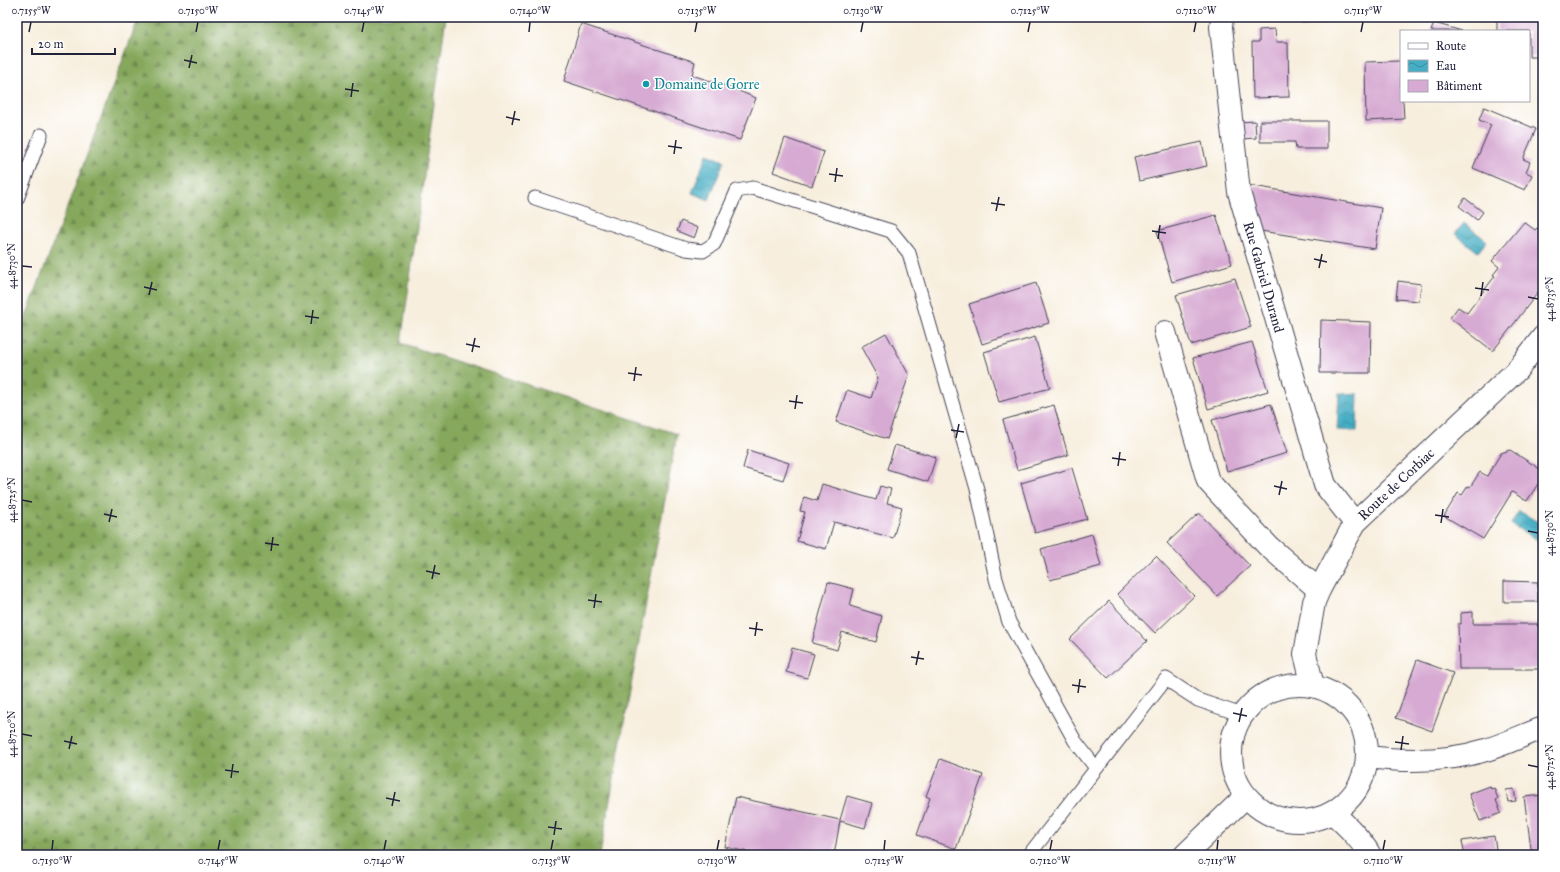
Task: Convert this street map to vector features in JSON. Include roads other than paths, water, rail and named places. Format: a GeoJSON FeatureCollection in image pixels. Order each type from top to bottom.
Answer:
{"type":"FeatureCollection","features":[{"type":"Feature","properties":{"kind":"street","name":"Rue Gabriel Durand"},"geometry":{"type":"LineString","coordinates":[[1222,17],[1221,27],[1239,192],[1324,485],[1355,523]]}},
{"type":"Feature","properties":{"kind":"street"},"geometry":{"type":"LineString","coordinates":[[1165,332],[1208,481],[1268,546],[1319,590]]}},
{"type":"Feature","properties":{"kind":"street","name":"Route de Corbiac"},"geometry":{"type":"LineString","coordinates":[[1313,686],[1305,654],[1311,616],[1319,590],[1355,523],[1517,370],[1543,337]]}},
{"type":"Feature","properties":{"kind":"street"},"geometry":{"type":"LineString","coordinates":[[1293,685],[1313,686],[1336,695],[1354,711],[1365,733],[1368,757],[1358,790],[1333,813],[1310,822],[1286,821],[1264,812],[1246,796],[1235,777],[1230,756],[1233,735],[1242,715],[1256,700],[1273,690],[1293,685]]}},
{"type":"Feature","properties":{"kind":"street"},"geometry":{"type":"LineString","coordinates":[[1368,757],[1394,760],[1440,760],[1486,750],[1543,728]]}},
{"type":"Feature","properties":{"kind":"street"},"geometry":{"type":"LineString","coordinates":[[1185,855],[1246,796]]}},
{"type":"Feature","properties":{"kind":"street"},"geometry":{"type":"LineString","coordinates":[[1333,813],[1354,833],[1370,855]]}},
{"type":"Feature","properties":{"kind":"lane"},"geometry":{"type":"LineString","coordinates":[[17,199],[41,135]]}},
{"type":"Feature","properties":{"kind":"lane"},"geometry":{"type":"LineString","coordinates":[[535,198],[686,249],[703,251],[714,244],[737,191],[753,188],[891,231],[909,253],[977,489],[996,579],[1009,622],[1075,741],[1096,768]]}},
{"type":"Feature","properties":{"kind":"lane"},"geometry":{"type":"LineString","coordinates":[[1032,851],[1166,680],[1198,700],[1242,715]]}},
{"type":"Feature","properties":{"kind":"water"},"geometry":{"type":"Polygon","coordinates":[[[707,154],[724,161],[709,200],[692,193],[707,154]]]}},
{"type":"Feature","properties":{"kind":"water"},"geometry":{"type":"Polygon","coordinates":[[[1464,223],[1487,241],[1478,252],[1455,234],[1464,223]]]}},
{"type":"Feature","properties":{"kind":"water"},"geometry":{"type":"Polygon","coordinates":[[[1339,393],[1358,394],[1357,431],[1337,430],[1339,393]]]}},
{"type":"Feature","properties":{"kind":"water"},"geometry":{"type":"Polygon","coordinates":[[[1519,511],[1543,525],[1543,534],[1539,541],[1511,524],[1519,511]]]}},
{"type":"Feature","properties":{"kind":"place","name":"Domaine de Gorre"},"geometry":{"type":"Point","coordinates":[646,84]}}]}
